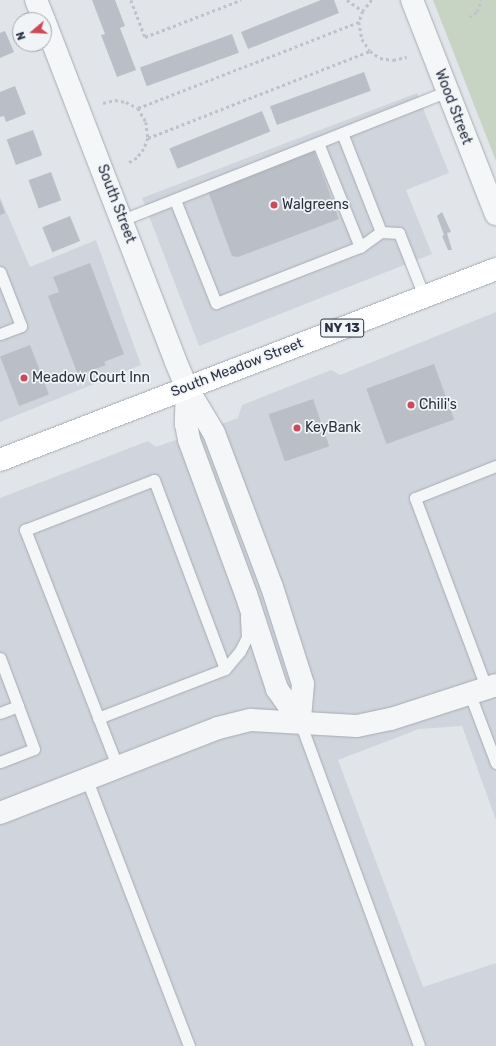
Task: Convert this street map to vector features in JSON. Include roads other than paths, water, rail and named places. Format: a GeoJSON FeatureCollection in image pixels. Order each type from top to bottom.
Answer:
{"type":"FeatureCollection","features":[{"type":"Feature","properties":{"kind":"highway","name":"South Meadow Street"},"geometry":{"type":"LineString","coordinates":[[0,460],[496,269]]}},
{"type":"Feature","properties":{"kind":"street","name":"South Street"},"geometry":{"type":"LineString","coordinates":[[36,0],[41,12]]}},
{"type":"Feature","properties":{"kind":"street","name":"Wood Street"},"geometry":{"type":"LineString","coordinates":[[412,0],[496,214]]}},
{"type":"Feature","properties":{"kind":"street","name":"South Street"},"geometry":{"type":"LineString","coordinates":[[52,41],[187,388]]}},
{"type":"Feature","properties":{"kind":"street"},"geometry":{"type":"LineString","coordinates":[[187,388],[186,424],[189,440],[246,594],[277,689],[300,722]]}},
{"type":"Feature","properties":{"kind":"street"},"geometry":{"type":"LineString","coordinates":[[187,388],[214,433],[292,644],[303,684],[300,722]]}},
{"type":"Feature","properties":{"kind":"street"},"geometry":{"type":"LineString","coordinates":[[0,813],[218,728],[251,720],[357,726],[391,719],[484,688]]}},
{"type":"Feature","properties":{"kind":"lane"},"geometry":{"type":"LineString","coordinates":[[122,220],[448,91]]}},
{"type":"Feature","properties":{"kind":"lane"},"geometry":{"type":"LineString","coordinates":[[342,133],[381,232]]}},
{"type":"Feature","properties":{"kind":"lane"},"geometry":{"type":"LineString","coordinates":[[318,143],[360,247]]}},
{"type":"Feature","properties":{"kind":"lane"},"geometry":{"type":"LineString","coordinates":[[175,200],[216,303],[360,247],[381,232],[399,233],[424,296]]}},
{"type":"Feature","properties":{"kind":"lane"},"geometry":{"type":"LineString","coordinates":[[0,272],[21,326],[0,334]]}},
{"type":"Feature","properties":{"kind":"lane"},"geometry":{"type":"LineString","coordinates":[[496,466],[415,498],[484,688],[496,762]]}},
{"type":"Feature","properties":{"kind":"lane"},"geometry":{"type":"LineString","coordinates":[[118,768],[25,530],[154,480],[225,669]]}},
{"type":"Feature","properties":{"kind":"lane"},"geometry":{"type":"LineString","coordinates":[[98,718],[225,669],[240,651],[247,637],[246,594]]}},
{"type":"Feature","properties":{"kind":"lane"},"geometry":{"type":"LineString","coordinates":[[0,658],[34,749],[0,762]]}},
{"type":"Feature","properties":{"kind":"lane"},"geometry":{"type":"LineString","coordinates":[[0,713],[18,706]]}},
{"type":"Feature","properties":{"kind":"lane"},"geometry":{"type":"LineString","coordinates":[[300,722],[419,1046]]}},
{"type":"Feature","properties":{"kind":"lane"},"geometry":{"type":"LineString","coordinates":[[87,780],[189,1046]]}},
{"type":"Feature","properties":{"kind":"place","name":"Walgreens"},"geometry":{"type":"Point","coordinates":[274,205]}},
{"type":"Feature","properties":{"kind":"place","name":"Meadow Court Inn"},"geometry":{"type":"Point","coordinates":[24,378]}},
{"type":"Feature","properties":{"kind":"place","name":"Chili's"},"geometry":{"type":"Point","coordinates":[411,405]}},
{"type":"Feature","properties":{"kind":"place","name":"KeyBank"},"geometry":{"type":"Point","coordinates":[297,428]}}]}
